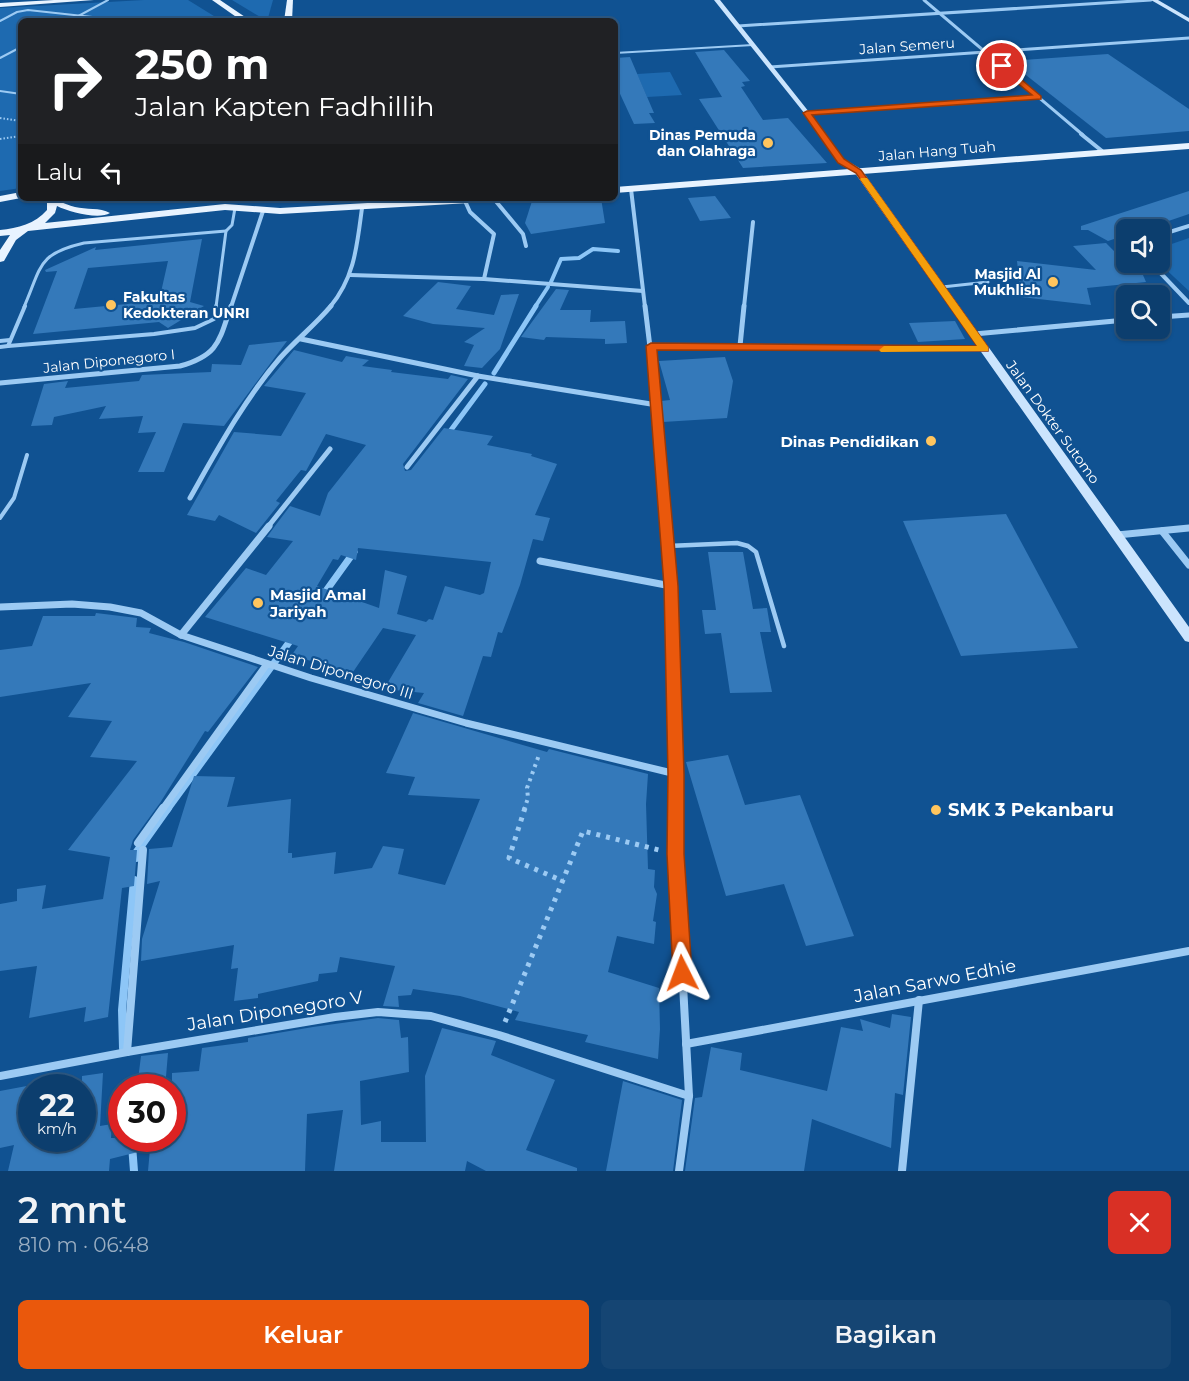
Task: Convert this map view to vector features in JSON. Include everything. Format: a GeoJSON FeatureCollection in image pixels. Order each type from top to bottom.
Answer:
{"type":"FeatureCollection","features":[{"type":"Feature","properties":{"kind":"main road"},"geometry":{"type":"LineString","coordinates":[[0,5],[91,0]]}},
{"type":"Feature","properties":{"kind":"main road"},"geometry":{"type":"LineString","coordinates":[[215,0],[242,18]]}},
{"type":"Feature","properties":{"kind":"main road"},"geometry":{"type":"LineString","coordinates":[[288,18],[290,0]]}},
{"type":"Feature","properties":{"kind":"main road","name":"Jalan Dokter Sutomo"},"geometry":{"type":"LineString","coordinates":[[717,0],[807,113],[841,161],[858,171],[1189,636]]}},
{"type":"Feature","properties":{"kind":"main road"},"geometry":{"type":"LineString","coordinates":[[1153,0],[1189,20]]}},
{"type":"Feature","properties":{"kind":"main road","name":"Jalan Hang Tuah"},"geometry":{"type":"LineString","coordinates":[[618,190],[1189,146]]}},
{"type":"Feature","properties":{"kind":"main road"},"geometry":{"type":"LineString","coordinates":[[0,199],[18,196]]}},
{"type":"Feature","properties":{"kind":"main road"},"geometry":{"type":"LineString","coordinates":[[0,259],[12,238],[24,228],[49,215],[53,207],[49,201]]}},
{"type":"Feature","properties":{"kind":"main road"},"geometry":{"type":"LineString","coordinates":[[53,201],[73,210],[141,214]]}},
{"type":"Feature","properties":{"kind":"main road"},"geometry":{"type":"LineString","coordinates":[[262,201],[262,211]]}},
{"type":"Feature","properties":{"kind":"main road"},"geometry":{"type":"LineString","coordinates":[[0,233],[141,214],[225,207],[262,211],[362,208],[465,201]]}},
{"type":"Feature","properties":{"kind":"street"},"geometry":{"type":"LineString","coordinates":[[924,0],[1102,151]]}},
{"type":"Feature","properties":{"kind":"street"},"geometry":{"type":"LineString","coordinates":[[738,26],[1153,0]]}},
{"type":"Feature","properties":{"kind":"street","name":"Jalan Semeru"},"geometry":{"type":"LineString","coordinates":[[770,67],[1189,38]]}},
{"type":"Feature","properties":{"kind":"street"},"geometry":{"type":"LineString","coordinates":[[807,113],[1038,97]]}},
{"type":"Feature","properties":{"kind":"street"},"geometry":{"type":"LineString","coordinates":[[631,189],[657,405],[671,586],[676,854],[689,1096],[679,1171]]}},
{"type":"Feature","properties":{"kind":"street"},"geometry":{"type":"LineString","coordinates":[[465,201],[470,212],[494,234],[484,279]]}},
{"type":"Feature","properties":{"kind":"street"},"geometry":{"type":"LineString","coordinates":[[496,201],[523,234],[526,246]]}},
{"type":"Feature","properties":{"kind":"street"},"geometry":{"type":"LineString","coordinates":[[190,498],[225,436],[257,387],[281,357],[327,311],[350,275],[362,208]]}},
{"type":"Feature","properties":{"kind":"street","name":"Jalan Diponegoro I"},"geometry":{"type":"LineString","coordinates":[[0,383],[146,370],[180,366],[198,361],[214,350],[222,333],[262,211]]}},
{"type":"Feature","properties":{"kind":"street"},"geometry":{"type":"LineString","coordinates":[[740,346],[753,222]]}},
{"type":"Feature","properties":{"kind":"street"},"geometry":{"type":"LineString","coordinates":[[1170,232],[1189,226]]}},
{"type":"Feature","properties":{"kind":"street"},"geometry":{"type":"LineString","coordinates":[[1160,273],[1189,303]]}},
{"type":"Feature","properties":{"kind":"street"},"geometry":{"type":"LineString","coordinates":[[350,275],[484,279],[643,291]]}},
{"type":"Feature","properties":{"kind":"street"},"geometry":{"type":"LineString","coordinates":[[1170,316],[1189,315]]}},
{"type":"Feature","properties":{"kind":"street"},"geometry":{"type":"LineString","coordinates":[[974,334],[1116,321]]}},
{"type":"Feature","properties":{"kind":"street"},"geometry":{"type":"LineString","coordinates":[[301,339],[478,376],[657,405]]}},
{"type":"Feature","properties":{"kind":"street"},"geometry":{"type":"LineString","coordinates":[[651,346],[867,350],[984,349]]}},
{"type":"Feature","properties":{"kind":"street"},"geometry":{"type":"LineString","coordinates":[[407,467],[478,376]]}},
{"type":"Feature","properties":{"kind":"street"},"geometry":{"type":"LineString","coordinates":[[181,635],[266,532],[330,449]]}},
{"type":"Feature","properties":{"kind":"street"},"geometry":{"type":"LineString","coordinates":[[1118,535],[1189,528]]}},
{"type":"Feature","properties":{"kind":"street"},"geometry":{"type":"LineString","coordinates":[[1162,531],[1189,565]]}},
{"type":"Feature","properties":{"kind":"street"},"geometry":{"type":"LineString","coordinates":[[540,561],[671,586]]}},
{"type":"Feature","properties":{"kind":"street","name":"Jalan Diponegoro III"},"geometry":{"type":"LineString","coordinates":[[0,607],[72,604],[110,607],[141,613],[181,635],[285,670],[466,723],[676,774]]}},
{"type":"Feature","properties":{"kind":"street"},"geometry":{"type":"LineString","coordinates":[[128,1052],[141,846],[268,664]]}},
{"type":"Feature","properties":{"kind":"street","name":"Jalan Sarwo Edhie"},"geometry":{"type":"LineString","coordinates":[[686,1044],[1189,951]]}},
{"type":"Feature","properties":{"kind":"street"},"geometry":{"type":"LineString","coordinates":[[902,1171],[919,1000]]}},
{"type":"Feature","properties":{"kind":"street","name":"Jalan Diponegoro V"},"geometry":{"type":"LineString","coordinates":[[0,1077],[323,1018],[378,1012],[431,1016],[499,1035],[689,1096]]}},
{"type":"Feature","properties":{"kind":"lane"},"geometry":{"type":"LineString","coordinates":[[75,18],[108,0]]}},
{"type":"Feature","properties":{"kind":"lane"},"geometry":{"type":"LineString","coordinates":[[0,21],[17,12],[28,10],[99,18]]}},
{"type":"Feature","properties":{"kind":"lane"},"geometry":{"type":"LineString","coordinates":[[618,53],[753,45]]}},
{"type":"Feature","properties":{"kind":"lane"},"geometry":{"type":"LineString","coordinates":[[0,58],[18,49]]}},
{"type":"Feature","properties":{"kind":"lane"},"geometry":{"type":"LineString","coordinates":[[0,91],[18,94]]}},
{"type":"Feature","properties":{"kind":"lane"},"geometry":{"type":"LineString","coordinates":[[0,347],[154,334],[195,328],[214,319],[226,231],[232,225],[236,208]]}},
{"type":"Feature","properties":{"kind":"lane"},"geometry":{"type":"LineString","coordinates":[[8,346],[44,260],[53,252],[84,243],[226,231]]}},
{"type":"Feature","properties":{"kind":"lane"},"geometry":{"type":"LineString","coordinates":[[942,287],[988,282]]}},
{"type":"Feature","properties":{"kind":"lane"},"geometry":{"type":"LineString","coordinates":[[0,341],[10,340]]}},
{"type":"Feature","properties":{"kind":"lane"},"geometry":{"type":"LineString","coordinates":[[0,518],[12,501],[27,454]]}},
{"type":"Feature","properties":{"kind":"lane"},"geometry":{"type":"LineString","coordinates":[[669,546],[737,543],[748,546],[756,552],[784,646]]}},
{"type":"Feature","properties":{"kind":"path"},"geometry":{"type":"LineString","coordinates":[[0,118],[18,121]]}},
{"type":"Feature","properties":{"kind":"path"},"geometry":{"type":"LineString","coordinates":[[0,139],[18,137]]}},
{"type":"Feature","properties":{"kind":"path"},"geometry":{"type":"LineString","coordinates":[[544,741],[527,788],[528,798],[509,858],[563,881]]}},
{"type":"Feature","properties":{"kind":"path"},"geometry":{"type":"LineString","coordinates":[[499,1035],[583,831],[676,854]]}},
{"type":"Feature","properties":{"kind":"shaded area"},"geometry":{"type":"Polygon","coordinates":[[[144,0],[188,0],[217,18],[18,18],[18,188],[0,191],[0,8],[144,0]]]}},
{"type":"Feature","properties":{"kind":"shaded area"},"geometry":{"type":"Polygon","coordinates":[[[232,0],[273,0],[268,18],[262,18],[232,0]]]}},
{"type":"Feature","properties":{"kind":"shaded area"},"geometry":{"type":"Polygon","coordinates":[[[670,72],[682,95],[647,97],[637,74],[670,72]]]}},
{"type":"Feature","properties":{"kind":"shaded area"},"geometry":{"type":"Polygon","coordinates":[[[1189,238],[1189,291],[1170,273],[1170,245],[1189,238]]]}},
{"type":"Feature","properties":{"kind":"building"},"geometry":{"type":"Polygon","coordinates":[[[724,50],[750,81],[742,82],[745,86],[741,87],[763,120],[788,118],[827,163],[743,168],[699,99],[722,97],[695,52],[724,50]]]}},
{"type":"Feature","properties":{"kind":"building"},"geometry":{"type":"Polygon","coordinates":[[[1108,54],[1189,109],[1189,131],[1106,138],[1008,61],[1108,54]]]}},
{"type":"Feature","properties":{"kind":"building"},"geometry":{"type":"Polygon","coordinates":[[[630,57],[654,113],[649,113],[655,123],[634,124],[618,89],[618,58],[630,57]]]}},
{"type":"Feature","properties":{"kind":"building"},"geometry":{"type":"Polygon","coordinates":[[[1189,191],[1189,214],[1170,220],[1116,219],[1116,238],[1108,241],[1088,230],[1081,230],[1081,226],[1189,191]]]}},
{"type":"Feature","properties":{"kind":"building"},"geometry":{"type":"Polygon","coordinates":[[[715,196],[731,218],[700,221],[688,198],[715,196]]]}},
{"type":"Feature","properties":{"kind":"building"},"geometry":{"type":"Polygon","coordinates":[[[532,201],[601,201],[605,223],[531,234],[525,223],[532,201]]]}},
{"type":"Feature","properties":{"kind":"building"},"geometry":{"type":"Polygon","coordinates":[[[202,239],[190,302],[204,306],[168,328],[159,322],[33,334],[57,271],[46,272],[45,270],[96,247],[95,250],[202,239]],[[168,261],[88,268],[74,309],[159,301],[168,261]]]}},
{"type":"Feature","properties":{"kind":"building","name":"Masjid Al Mukhlish"},"geometry":{"type":"Polygon","coordinates":[[[1106,243],[1116,253],[1116,273],[1143,275],[1146,282],[1087,288],[1091,305],[1021,297],[1017,261],[1096,270],[1073,246],[1106,243]]]}},
{"type":"Feature","properties":{"kind":"building"},"geometry":{"type":"Polygon","coordinates":[[[438,282],[471,286],[456,309],[494,315],[501,295],[519,294],[500,349],[482,368],[464,366],[474,345],[464,342],[485,328],[433,324],[403,316],[438,282]]]}},
{"type":"Feature","properties":{"kind":"building"},"geometry":{"type":"Polygon","coordinates":[[[556,289],[569,290],[560,310],[591,310],[590,322],[625,321],[627,343],[605,344],[605,339],[546,337],[544,340],[521,337],[556,289]]]}},
{"type":"Feature","properties":{"kind":"building"},"geometry":{"type":"Polygon","coordinates":[[[955,321],[965,339],[918,342],[909,323],[955,321]]]}},
{"type":"Feature","properties":{"kind":"building"},"geometry":{"type":"Polygon","coordinates":[[[287,341],[224,426],[183,423],[164,472],[138,472],[156,432],[138,433],[143,416],[99,419],[106,406],[54,417],[52,425],[31,426],[44,384],[68,381],[65,388],[139,381],[142,375],[211,372],[212,364],[241,365],[249,345],[287,341]]]}},
{"type":"Feature","properties":{"kind":"building"},"geometry":{"type":"Polygon","coordinates":[[[294,350],[342,362],[346,356],[369,360],[362,366],[392,370],[391,372],[448,379],[451,375],[468,379],[403,464],[405,471],[411,470],[444,428],[493,436],[487,445],[532,454],[531,456],[557,464],[535,515],[550,518],[543,541],[533,539],[520,585],[502,633],[498,632],[491,657],[483,656],[463,716],[418,703],[424,693],[384,689],[416,635],[383,628],[353,672],[321,667],[324,664],[291,656],[298,646],[205,617],[246,568],[266,575],[293,541],[267,537],[290,506],[320,516],[328,493],[366,445],[326,434],[306,471],[301,470],[276,501],[280,503],[256,533],[219,515],[215,521],[187,515],[234,432],[281,436],[306,393],[264,386],[294,350]],[[358,548],[356,560],[341,555],[338,560],[333,559],[317,586],[379,608],[385,570],[407,576],[397,614],[426,622],[429,619],[433,620],[445,586],[480,595],[484,593],[491,562],[358,548]]]}},
{"type":"Feature","properties":{"kind":"building"},"geometry":{"type":"Polygon","coordinates":[[[725,357],[733,381],[727,418],[663,422],[661,401],[670,400],[659,361],[725,357]]]}},
{"type":"Feature","properties":{"kind":"building"},"geometry":{"type":"Polygon","coordinates":[[[1006,514],[1078,648],[961,656],[903,521],[1006,514]]]}},
{"type":"Feature","properties":{"kind":"building"},"geometry":{"type":"Polygon","coordinates":[[[708,552],[743,552],[753,609],[767,608],[771,632],[760,632],[772,692],[730,693],[721,633],[705,634],[702,610],[716,610],[708,552]]]}},
{"type":"Feature","properties":{"kind":"building"},"geometry":{"type":"Polygon","coordinates":[[[96,613],[137,618],[136,627],[151,628],[149,633],[184,642],[258,667],[208,732],[205,731],[160,803],[133,840],[130,850],[137,850],[134,886],[122,888],[108,1017],[84,1022],[86,1007],[29,1018],[37,966],[0,971],[0,904],[17,901],[17,889],[46,885],[42,909],[103,899],[110,857],[68,850],[137,761],[90,757],[112,721],[68,717],[91,683],[0,697],[0,650],[32,646],[43,616],[95,616],[96,613]]]}},
{"type":"Feature","properties":{"kind":"building"},"geometry":{"type":"Polygon","coordinates":[[[413,713],[547,752],[549,749],[648,774],[646,804],[648,869],[655,870],[654,887],[657,894],[653,921],[656,922],[654,944],[617,936],[608,972],[659,988],[658,1059],[585,1042],[588,1035],[515,1020],[519,1012],[460,996],[413,989],[411,995],[398,996],[399,1007],[383,1006],[395,966],[340,957],[337,972],[319,974],[318,981],[258,994],[258,998],[234,1001],[238,968],[231,969],[234,945],[141,961],[142,939],[160,881],[147,884],[149,849],[172,847],[194,776],[235,777],[227,807],[291,799],[288,853],[292,853],[292,858],[336,852],[334,874],[372,868],[383,846],[404,849],[398,874],[445,885],[480,799],[408,795],[415,777],[386,773],[413,713]]]}},
{"type":"Feature","properties":{"kind":"building"},"geometry":{"type":"Polygon","coordinates":[[[728,755],[745,805],[800,795],[854,936],[806,946],[784,884],[726,896],[686,762],[728,755]]]}},
{"type":"Feature","properties":{"kind":"building"},"geometry":{"type":"Polygon","coordinates":[[[892,1014],[911,1017],[903,1095],[895,1093],[891,1148],[812,1119],[804,1171],[685,1171],[695,1098],[702,1097],[711,1047],[742,1053],[740,1070],[827,1091],[841,1027],[863,1031],[860,1019],[890,1028],[892,1014]]]}},
{"type":"Feature","properties":{"kind":"building"},"geometry":{"type":"Polygon","coordinates":[[[378,1018],[399,1020],[401,1038],[408,1037],[409,1072],[360,1081],[361,1125],[381,1121],[381,1142],[426,1142],[425,1076],[442,1028],[496,1041],[491,1055],[555,1080],[526,1150],[577,1168],[577,1171],[486,1171],[467,1161],[465,1171],[334,1171],[343,1110],[307,1114],[305,1171],[148,1171],[150,1152],[186,1152],[186,1074],[172,1073],[199,1071],[202,1048],[248,1042],[248,1038],[378,1018]]]}},
{"type":"Feature","properties":{"kind":"building"},"geometry":{"type":"Polygon","coordinates":[[[168,1053],[166,1074],[139,1074],[141,1056],[168,1053]]]}},
{"type":"Feature","properties":{"kind":"building"},"geometry":{"type":"Polygon","coordinates":[[[103,1073],[100,1126],[108,1125],[108,1152],[138,1152],[110,1159],[109,1171],[8,1171],[14,1145],[0,1148],[0,1091],[18,1088],[18,1152],[96,1152],[96,1074],[103,1073]]]}},
{"type":"Feature","properties":{"kind":"building"},"geometry":{"type":"Polygon","coordinates":[[[623,1081],[682,1100],[673,1171],[606,1171],[623,1081]]]}},
{"type":"Feature","properties":{"kind":"waterway"},"geometry":{"type":"LineString","coordinates":[[551,282],[561,259],[579,258],[593,249],[618,251]]}},
{"type":"Feature","properties":{"kind":"waterway"},"geometry":{"type":"LineString","coordinates":[[535,307],[548,287]]}},
{"type":"Feature","properties":{"kind":"waterway"},"geometry":{"type":"LineString","coordinates":[[494,373],[536,306]]}},
{"type":"Feature","properties":{"kind":"waterway"},"geometry":{"type":"LineString","coordinates":[[448,434],[485,384]]}},
{"type":"Feature","properties":{"kind":"waterway"},"geometry":{"type":"LineString","coordinates":[[323,595],[354,552]]}},
{"type":"Feature","properties":{"kind":"waterway"},"geometry":{"type":"LineString","coordinates":[[167,810],[293,637]]}},
{"type":"Feature","properties":{"kind":"waterway"},"geometry":{"type":"LineString","coordinates":[[136,858],[136,853],[168,808]]}},
{"type":"Feature","properties":{"kind":"waterway"},"geometry":{"type":"LineString","coordinates":[[123,1048],[122,1010],[134,880]]}},
{"type":"Feature","properties":{"kind":"waterway"},"geometry":{"type":"LineString","coordinates":[[133,1152],[134,1171]]}},
{"type":"Feature","properties":{"kind":"slow traffic"},"geometry":{"type":"LineString","coordinates":[[864,179],[984,349],[884,350]]}},
{"type":"Feature","properties":{"kind":"place","name":"Dinas Pemuda dan Olahraga"},"geometry":{"type":"Point","coordinates":[768,143]}},
{"type":"Feature","properties":{"kind":"place","name":"Masjid Al Mukhlish"},"geometry":{"type":"Point","coordinates":[1053,282]}},
{"type":"Feature","properties":{"kind":"place","name":"Fakultas Kedokteran UNRI"},"geometry":{"type":"Point","coordinates":[111,305]}},
{"type":"Feature","properties":{"kind":"place","name":"Dinas Pendidikan"},"geometry":{"type":"Point","coordinates":[931,441]}},
{"type":"Feature","properties":{"kind":"place","name":"Masjid Amal Jariyah"},"geometry":{"type":"Point","coordinates":[258,603]}},
{"type":"Feature","properties":{"kind":"place","name":"SMK 3 Pekanbaru"},"geometry":{"type":"Point","coordinates":[936,810]}},
{"type":"Feature","properties":{"kind":"route"},"geometry":{"type":"LineString","coordinates":[[682,973],[676,854],[671,586],[651,346],[867,350],[984,349],[919,254],[858,171],[841,161],[807,113],[1038,97],[1002,66]]}}]}
